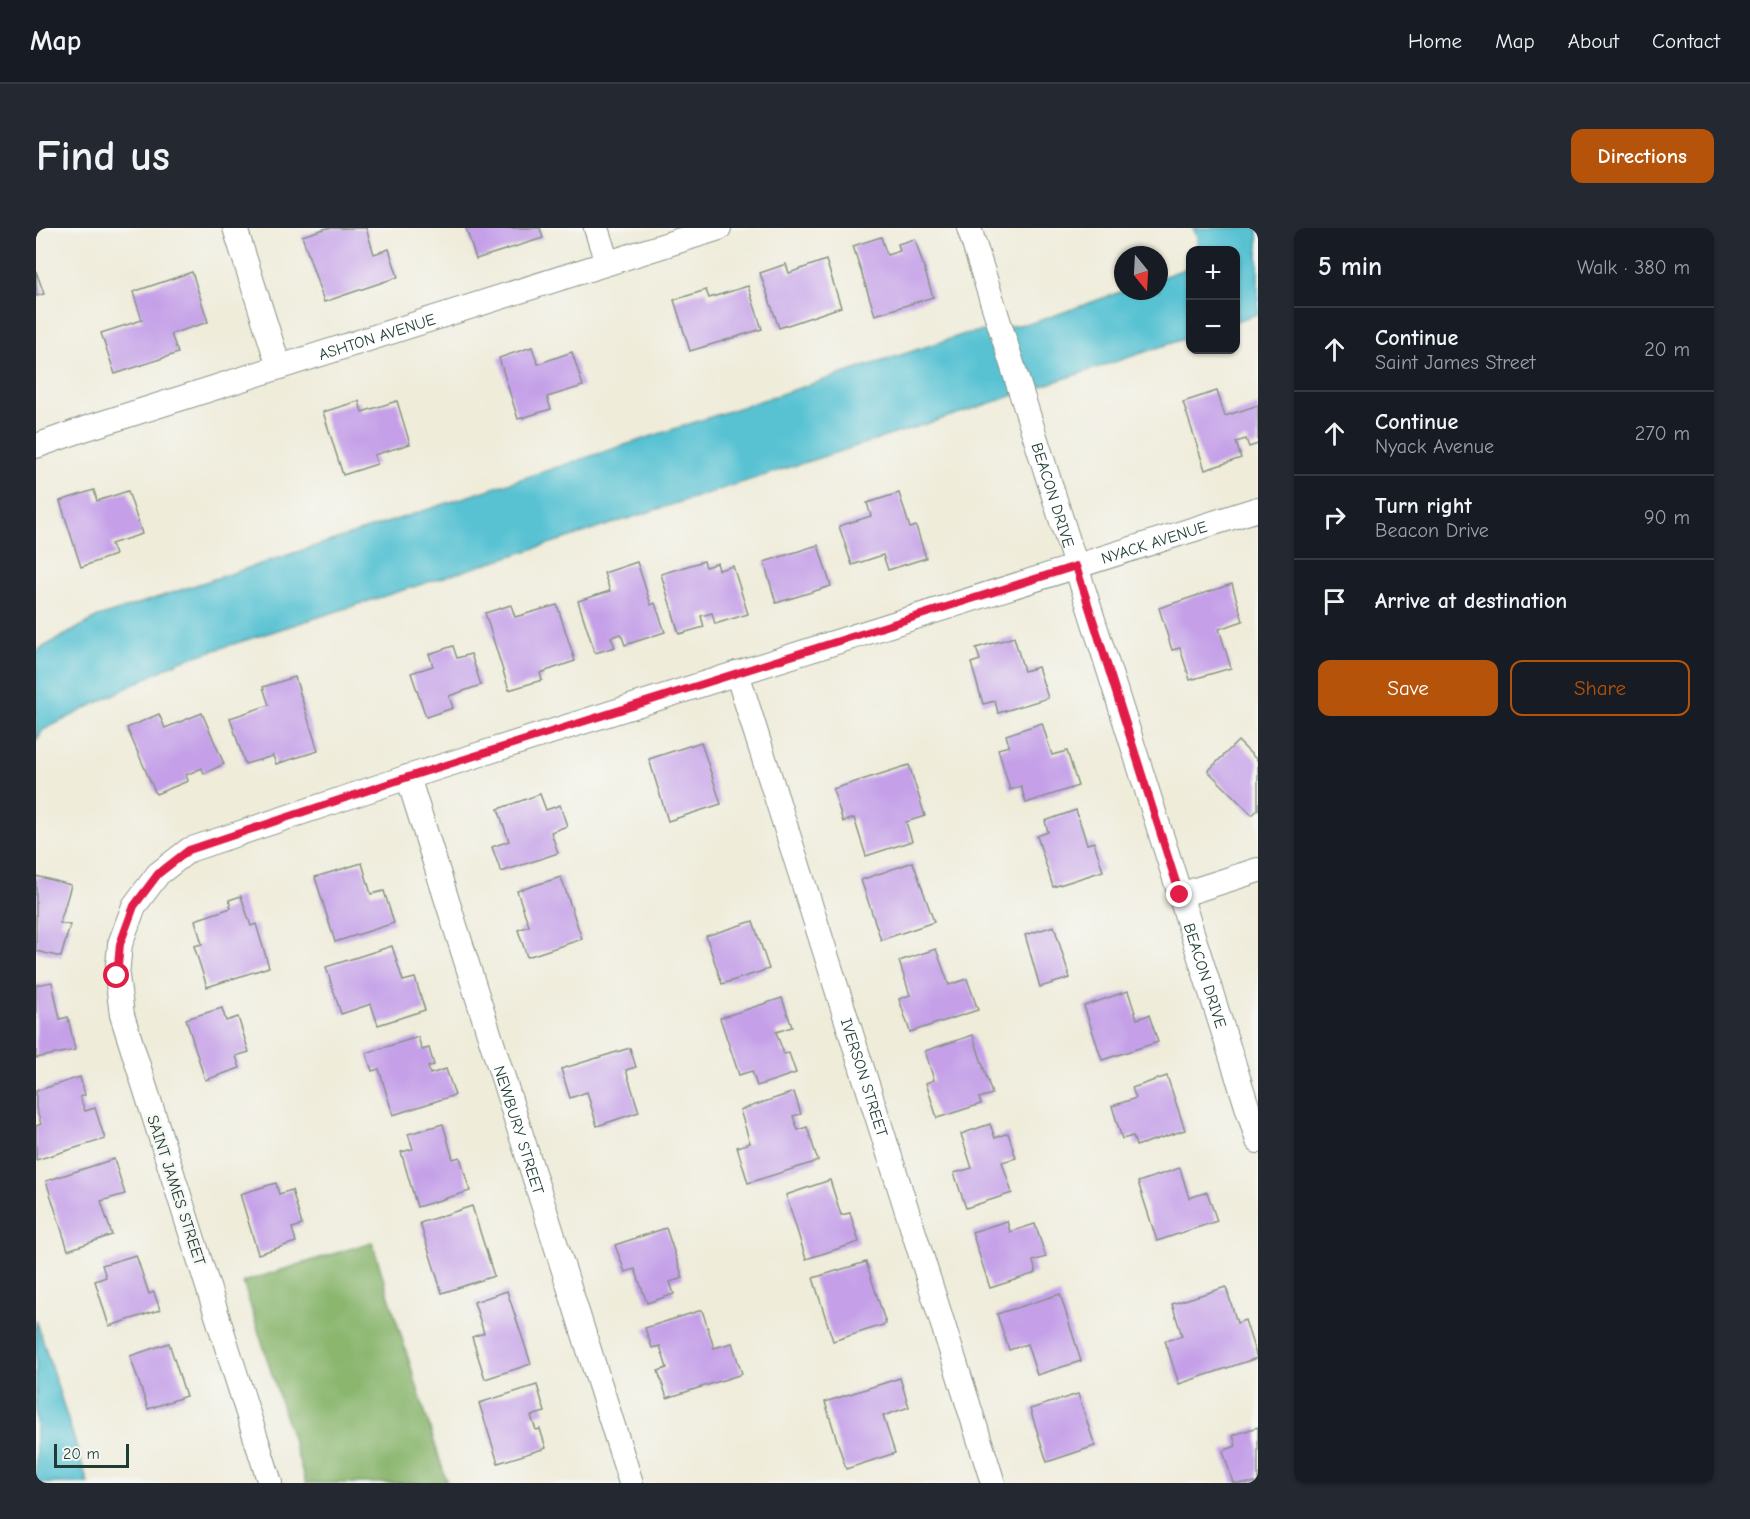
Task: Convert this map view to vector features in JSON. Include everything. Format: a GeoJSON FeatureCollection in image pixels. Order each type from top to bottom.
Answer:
{"type":"FeatureCollection","features":[{"type":"Feature","properties":{"kind":"street"},"geometry":{"type":"LineString","coordinates":[[235,228],[279,367]]}},
{"type":"Feature","properties":{"kind":"street"},"geometry":{"type":"LineString","coordinates":[[596,228],[607,263]]}},
{"type":"Feature","properties":{"kind":"street","name":"ASHTON AVENUE"},"geometry":{"type":"LineString","coordinates":[[36,447],[87,428],[719,228]]}},
{"type":"Feature","properties":{"kind":"street","name":"BEACON DRIVE"},"geometry":{"type":"LineString","coordinates":[[969,228],[1258,1141]]}},
{"type":"Feature","properties":{"kind":"street","name":"NYACK AVENUE"},"geometry":{"type":"LineString","coordinates":[[141,897],[158,874],[189,850],[408,777],[1258,509]]}},
{"type":"Feature","properties":{"kind":"street","name":"IVERSON STREET"},"geometry":{"type":"LineString","coordinates":[[737,673],[993,1483]]}},
{"type":"Feature","properties":{"kind":"street","name":"NEWBURY STREET"},"geometry":{"type":"LineString","coordinates":[[408,777],[631,1483]]}},
{"type":"Feature","properties":{"kind":"street"},"geometry":{"type":"LineString","coordinates":[[1180,895],[1258,870]]}},
{"type":"Feature","properties":{"kind":"street","name":"SAINT JAMES STREET"},"geometry":{"type":"LineString","coordinates":[[141,897],[134,906],[120,944],[117,976],[122,1015],[270,1483]]}},
{"type":"Feature","properties":{"kind":"green space"},"geometry":{"type":"Polygon","coordinates":[[[372,1242],[447,1483],[306,1483],[243,1282],[372,1242]]]}},
{"type":"Feature","properties":{"kind":"water"},"geometry":{"type":"Polygon","coordinates":[[[1193,228],[1258,228],[1258,314],[1240,320],[1240,246],[1197,246],[1197,237],[1193,228]]]}},
{"type":"Feature","properties":{"kind":"water"},"geometry":{"type":"Polygon","coordinates":[[[1186,268],[1186,338],[951,416],[180,661],[43,730],[36,741],[36,651],[98,617],[965,334],[1036,322],[1114,294],[1114,300],[1168,300],[1168,275],[1186,268]]]}},
{"type":"Feature","properties":{"kind":"water"},"geometry":{"type":"Polygon","coordinates":[[[36,1319],[88,1483],[36,1483],[36,1319]]]}},
{"type":"Feature","properties":{"kind":"building"},"geometry":{"type":"Polygon","coordinates":[[[327,228],[366,228],[374,254],[389,249],[398,277],[324,302],[302,236],[327,228]]]}},
{"type":"Feature","properties":{"kind":"building"},"geometry":{"type":"Polygon","coordinates":[[[466,228],[540,228],[543,238],[476,259],[466,228]]]}},
{"type":"Feature","properties":{"kind":"building"},"geometry":{"type":"Polygon","coordinates":[[[881,237],[887,255],[900,251],[898,244],[915,239],[933,297],[875,315],[853,246],[881,237]]]}},
{"type":"Feature","properties":{"kind":"building"},"geometry":{"type":"Polygon","coordinates":[[[826,260],[841,307],[779,328],[760,273],[786,264],[789,273],[826,260]]]}},
{"type":"Feature","properties":{"kind":"building"},"geometry":{"type":"Polygon","coordinates":[[[36,271],[44,294],[36,296],[36,271]]]}},
{"type":"Feature","properties":{"kind":"building"},"geometry":{"type":"Polygon","coordinates":[[[192,272],[208,322],[171,334],[178,353],[115,374],[101,333],[142,320],[133,292],[192,272]]]}},
{"type":"Feature","properties":{"kind":"building"},"geometry":{"type":"Polygon","coordinates":[[[748,286],[762,329],[690,351],[674,300],[706,290],[709,298],[748,286]]]}},
{"type":"Feature","properties":{"kind":"building"},"geometry":{"type":"Polygon","coordinates":[[[532,347],[538,364],[572,352],[583,386],[547,397],[551,409],[518,419],[499,358],[532,347]]]}},
{"type":"Feature","properties":{"kind":"building"},"geometry":{"type":"Polygon","coordinates":[[[1217,391],[1225,416],[1258,405],[1258,444],[1249,447],[1246,439],[1236,442],[1241,458],[1205,470],[1183,402],[1217,391]]]}},
{"type":"Feature","properties":{"kind":"building"},"geometry":{"type":"Polygon","coordinates":[[[359,401],[362,412],[397,401],[410,444],[374,455],[377,464],[343,475],[323,412],[359,401]]]}},
{"type":"Feature","properties":{"kind":"building"},"geometry":{"type":"Polygon","coordinates":[[[94,490],[97,501],[128,491],[142,534],[111,544],[115,555],[81,567],[60,501],[94,490]]]}},
{"type":"Feature","properties":{"kind":"building"},"geometry":{"type":"Polygon","coordinates":[[[899,493],[910,528],[916,526],[926,558],[888,570],[883,555],[852,565],[839,526],[871,516],[867,503],[899,493]]]}},
{"type":"Feature","properties":{"kind":"building"},"geometry":{"type":"Polygon","coordinates":[[[818,545],[831,586],[776,603],[764,562],[818,545]]]}},
{"type":"Feature","properties":{"kind":"building"},"geometry":{"type":"Polygon","coordinates":[[[704,561],[706,567],[717,563],[719,570],[733,566],[748,614],[715,624],[712,613],[701,616],[704,627],[679,634],[661,574],[704,561]]]}},
{"type":"Feature","properties":{"kind":"building"},"geometry":{"type":"Polygon","coordinates":[[[637,562],[651,605],[655,603],[665,632],[625,645],[621,634],[611,637],[615,647],[595,653],[578,601],[610,591],[604,573],[637,562]]]}},
{"type":"Feature","properties":{"kind":"building"},"geometry":{"type":"Polygon","coordinates":[[[1232,584],[1243,621],[1219,629],[1231,668],[1190,680],[1180,648],[1172,650],[1159,608],[1232,584]]]}},
{"type":"Feature","properties":{"kind":"building"},"geometry":{"type":"Polygon","coordinates":[[[511,605],[515,617],[557,605],[575,661],[540,673],[542,680],[509,690],[485,613],[511,605]]]}},
{"type":"Feature","properties":{"kind":"building"},"geometry":{"type":"Polygon","coordinates":[[[1014,637],[1024,671],[1038,667],[1048,698],[998,713],[995,701],[983,704],[971,663],[980,660],[976,648],[1014,637]]]}},
{"type":"Feature","properties":{"kind":"building"},"geometry":{"type":"Polygon","coordinates":[[[453,646],[457,658],[471,654],[481,685],[449,696],[453,708],[426,717],[411,673],[433,666],[429,654],[453,646]]]}},
{"type":"Feature","properties":{"kind":"building"},"geometry":{"type":"Polygon","coordinates":[[[295,677],[318,751],[276,764],[273,756],[245,764],[230,718],[269,705],[263,687],[295,677]]]}},
{"type":"Feature","properties":{"kind":"building"},"geometry":{"type":"Polygon","coordinates":[[[202,713],[224,764],[204,774],[202,768],[186,775],[188,781],[156,794],[127,728],[159,714],[165,728],[202,713]]]}},
{"type":"Feature","properties":{"kind":"building"},"geometry":{"type":"Polygon","coordinates":[[[1042,723],[1052,755],[1067,751],[1078,786],[1026,803],[1021,786],[1010,790],[998,749],[1009,746],[1006,735],[1042,723]]]}},
{"type":"Feature","properties":{"kind":"building"},"geometry":{"type":"Polygon","coordinates":[[[1238,741],[1258,761],[1258,810],[1252,815],[1208,771],[1238,741]]]}},
{"type":"Feature","properties":{"kind":"building"},"geometry":{"type":"Polygon","coordinates":[[[701,742],[721,804],[668,821],[649,759],[701,742]]]}},
{"type":"Feature","properties":{"kind":"building"},"geometry":{"type":"Polygon","coordinates":[[[909,765],[925,816],[906,822],[912,841],[866,856],[854,818],[843,822],[833,789],[909,765]]]}},
{"type":"Feature","properties":{"kind":"building"},"geometry":{"type":"Polygon","coordinates":[[[540,794],[546,810],[560,805],[567,826],[551,832],[558,853],[501,872],[492,847],[509,841],[498,809],[540,794]]]}},
{"type":"Feature","properties":{"kind":"building"},"geometry":{"type":"Polygon","coordinates":[[[1076,810],[1087,844],[1094,842],[1103,871],[1053,887],[1037,836],[1048,832],[1045,821],[1076,810]]]}},
{"type":"Feature","properties":{"kind":"building"},"geometry":{"type":"Polygon","coordinates":[[[913,862],[934,922],[881,940],[861,880],[913,862]]]}},
{"type":"Feature","properties":{"kind":"building"},"geometry":{"type":"Polygon","coordinates":[[[362,863],[371,894],[384,891],[394,923],[335,942],[315,877],[362,863]]]}},
{"type":"Feature","properties":{"kind":"building"},"geometry":{"type":"Polygon","coordinates":[[[36,876],[71,885],[60,923],[70,925],[61,957],[36,951],[36,876]]]}},
{"type":"Feature","properties":{"kind":"building"},"geometry":{"type":"Polygon","coordinates":[[[561,877],[582,939],[527,957],[518,930],[529,926],[517,891],[561,877]]]}},
{"type":"Feature","properties":{"kind":"building"},"geometry":{"type":"Polygon","coordinates":[[[241,896],[251,926],[256,924],[269,967],[207,987],[194,946],[202,944],[195,920],[231,908],[229,900],[241,896]]]}},
{"type":"Feature","properties":{"kind":"building"},"geometry":{"type":"Polygon","coordinates":[[[753,921],[769,969],[722,984],[706,936],[753,921]]]}},
{"type":"Feature","properties":{"kind":"building"},"geometry":{"type":"Polygon","coordinates":[[[1054,926],[1070,978],[1040,987],[1025,935],[1054,926]]]}},
{"type":"Feature","properties":{"kind":"building"},"geometry":{"type":"Polygon","coordinates":[[[392,946],[403,981],[415,978],[425,1010],[378,1025],[371,1004],[341,1014],[326,967],[392,946]]]}},
{"type":"Feature","properties":{"kind":"building"},"geometry":{"type":"Polygon","coordinates":[[[936,949],[949,985],[967,979],[978,1010],[910,1032],[899,999],[910,995],[899,961],[936,949]]]}},
{"type":"Feature","properties":{"kind":"building"},"geometry":{"type":"Polygon","coordinates":[[[52,982],[60,1019],[68,1017],[75,1050],[36,1058],[36,985],[52,982]]]}},
{"type":"Feature","properties":{"kind":"building"},"geometry":{"type":"Polygon","coordinates":[[[1128,991],[1137,1019],[1149,1015],[1158,1042],[1102,1060],[1084,1006],[1128,991]]]}},
{"type":"Feature","properties":{"kind":"building"},"geometry":{"type":"Polygon","coordinates":[[[782,998],[792,1027],[776,1032],[784,1054],[789,1053],[796,1073],[757,1086],[752,1071],[739,1075],[720,1018],[782,998]]]}},
{"type":"Feature","properties":{"kind":"building"},"geometry":{"type":"Polygon","coordinates":[[[222,1008],[226,1021],[238,1017],[249,1052],[236,1056],[240,1068],[205,1080],[186,1019],[222,1008]]]}},
{"type":"Feature","properties":{"kind":"building"},"geometry":{"type":"Polygon","coordinates":[[[973,1035],[992,1094],[979,1098],[981,1104],[937,1118],[926,1083],[934,1080],[925,1051],[973,1035]]]}},
{"type":"Feature","properties":{"kind":"building"},"geometry":{"type":"Polygon","coordinates":[[[418,1037],[422,1050],[429,1048],[434,1065],[428,1067],[430,1074],[446,1069],[455,1095],[393,1115],[379,1069],[372,1071],[366,1053],[418,1037]]]}},
{"type":"Feature","properties":{"kind":"building"},"geometry":{"type":"Polygon","coordinates":[[[630,1048],[636,1067],[626,1070],[639,1112],[597,1126],[587,1092],[570,1098],[561,1069],[630,1048]]]}},
{"type":"Feature","properties":{"kind":"building"},"geometry":{"type":"Polygon","coordinates":[[[1167,1076],[1185,1130],[1136,1146],[1133,1136],[1122,1139],[1112,1106],[1136,1098],[1132,1088],[1167,1076]]]}},
{"type":"Feature","properties":{"kind":"building"},"geometry":{"type":"Polygon","coordinates":[[[80,1077],[85,1095],[80,1097],[85,1111],[95,1108],[105,1139],[36,1160],[36,1126],[41,1124],[36,1108],[36,1091],[80,1077]]]}},
{"type":"Feature","properties":{"kind":"building"},"geometry":{"type":"Polygon","coordinates":[[[794,1092],[801,1114],[793,1116],[798,1130],[807,1127],[818,1161],[748,1183],[737,1147],[750,1143],[740,1110],[794,1092]]]}},
{"type":"Feature","properties":{"kind":"building"},"geometry":{"type":"Polygon","coordinates":[[[443,1124],[453,1159],[460,1157],[470,1191],[417,1207],[401,1152],[413,1149],[408,1134],[443,1124]]]}},
{"type":"Feature","properties":{"kind":"building"},"geometry":{"type":"Polygon","coordinates":[[[990,1124],[995,1138],[1008,1133],[1016,1158],[1002,1162],[1012,1193],[966,1208],[954,1173],[972,1168],[961,1134],[990,1124]]]}},
{"type":"Feature","properties":{"kind":"building"},"geometry":{"type":"Polygon","coordinates":[[[114,1159],[125,1194],[101,1201],[112,1235],[68,1250],[46,1181],[114,1159]]]}},
{"type":"Feature","properties":{"kind":"building"},"geometry":{"type":"Polygon","coordinates":[[[1180,1168],[1189,1198],[1207,1192],[1217,1221],[1157,1241],[1138,1182],[1180,1168]]]}},
{"type":"Feature","properties":{"kind":"building"},"geometry":{"type":"Polygon","coordinates":[[[830,1180],[841,1215],[850,1213],[859,1242],[806,1259],[786,1195],[830,1180]]]}},
{"type":"Feature","properties":{"kind":"building"},"geometry":{"type":"Polygon","coordinates":[[[276,1183],[279,1194],[292,1190],[302,1225],[292,1228],[296,1242],[258,1254],[240,1194],[276,1183]]]}},
{"type":"Feature","properties":{"kind":"building"},"geometry":{"type":"Polygon","coordinates":[[[472,1206],[494,1276],[442,1293],[420,1223],[472,1206]]]}},
{"type":"Feature","properties":{"kind":"building"},"geometry":{"type":"Polygon","coordinates":[[[1007,1221],[1010,1232],[1035,1224],[1046,1257],[1033,1261],[1036,1273],[990,1288],[972,1232],[1007,1221]]]}},
{"type":"Feature","properties":{"kind":"building"},"geometry":{"type":"Polygon","coordinates":[[[666,1228],[683,1278],[670,1282],[674,1294],[647,1303],[635,1269],[625,1272],[615,1245],[666,1228]]]}},
{"type":"Feature","properties":{"kind":"building"},"geometry":{"type":"Polygon","coordinates":[[[136,1255],[149,1294],[154,1292],[160,1310],[109,1326],[95,1281],[106,1277],[102,1265],[136,1255]]]}},
{"type":"Feature","properties":{"kind":"building"},"geometry":{"type":"Polygon","coordinates":[[[866,1262],[886,1324],[833,1341],[813,1278],[866,1262]]]}},
{"type":"Feature","properties":{"kind":"building"},"geometry":{"type":"Polygon","coordinates":[[[1226,1287],[1237,1323],[1245,1320],[1257,1358],[1179,1384],[1165,1341],[1182,1336],[1172,1304],[1226,1287]]]}},
{"type":"Feature","properties":{"kind":"building"},"geometry":{"type":"Polygon","coordinates":[[[507,1291],[531,1364],[485,1379],[472,1337],[484,1333],[474,1302],[507,1291]]]}},
{"type":"Feature","properties":{"kind":"building"},"geometry":{"type":"Polygon","coordinates":[[[1060,1294],[1081,1361],[1037,1375],[1027,1344],[1009,1350],[997,1314],[1060,1294]]]}},
{"type":"Feature","properties":{"kind":"building"},"geometry":{"type":"Polygon","coordinates":[[[702,1310],[714,1348],[732,1343],[742,1374],[667,1398],[658,1371],[667,1368],[660,1346],[652,1348],[645,1328],[702,1310]]]}},
{"type":"Feature","properties":{"kind":"building"},"geometry":{"type":"Polygon","coordinates":[[[169,1343],[186,1396],[148,1409],[130,1356],[169,1343]]]}},
{"type":"Feature","properties":{"kind":"building"},"geometry":{"type":"Polygon","coordinates":[[[900,1378],[909,1407],[883,1416],[895,1453],[846,1469],[825,1402],[900,1378]]]}},
{"type":"Feature","properties":{"kind":"building"},"geometry":{"type":"Polygon","coordinates":[[[537,1385],[545,1412],[531,1416],[536,1430],[540,1429],[546,1448],[498,1463],[479,1403],[537,1385]]]}},
{"type":"Feature","properties":{"kind":"building"},"geometry":{"type":"Polygon","coordinates":[[[1078,1394],[1095,1446],[1047,1462],[1030,1409],[1078,1394]]]}},
{"type":"Feature","properties":{"kind":"building"},"geometry":{"type":"Polygon","coordinates":[[[1258,1427],[1258,1483],[1233,1483],[1223,1451],[1236,1446],[1233,1435],[1258,1427]]]}},
{"type":"Feature","properties":{"kind":"route"},"geometry":{"type":"LineString","coordinates":[[117,976],[120,944],[134,906],[158,874],[189,850],[408,777],[1076,566],[1180,895]]}}]}
